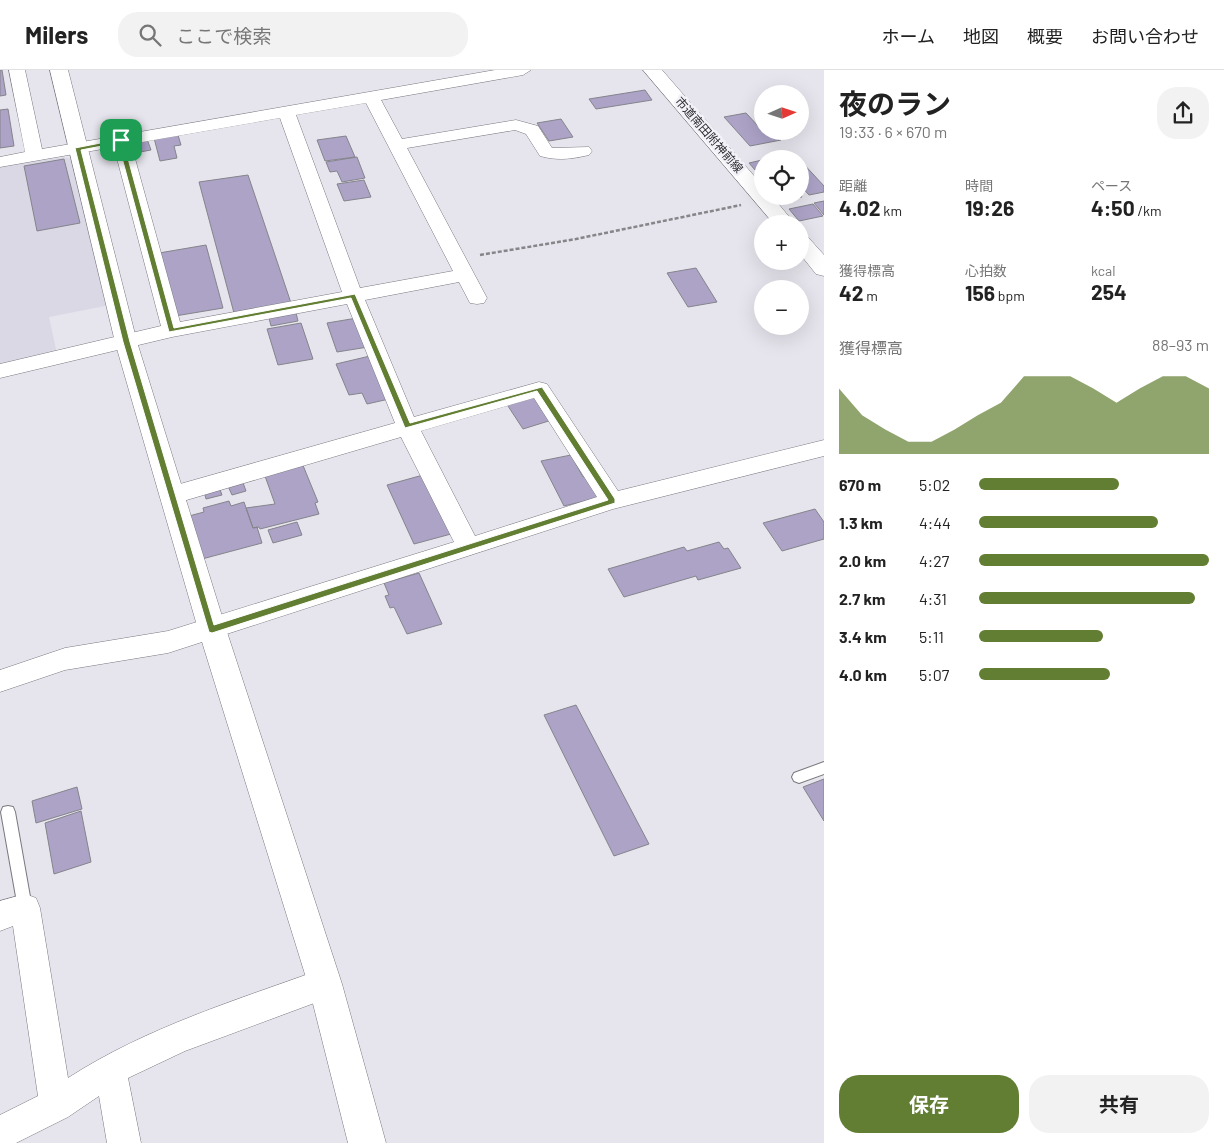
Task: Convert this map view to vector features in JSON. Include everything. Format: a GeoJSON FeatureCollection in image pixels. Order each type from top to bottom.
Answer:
{"type":"FeatureCollection","features":[{"type":"Feature","properties":{"kind":"street"},"geometry":{"type":"LineString","coordinates":[[17,70],[35,156]]}},
{"type":"Feature","properties":{"kind":"street"},"geometry":{"type":"LineString","coordinates":[[60,70],[126,342],[212,630],[325,984],[367,1143]]}},
{"type":"Feature","properties":{"kind":"street"},"geometry":{"type":"LineString","coordinates":[[0,162],[286,110],[523,70]]}},
{"type":"Feature","properties":{"kind":"street","name":"市道南田附神前線"},"geometry":{"type":"LineString","coordinates":[[652,70],[754,187]]}},
{"type":"Feature","properties":{"kind":"street"},"geometry":{"type":"LineString","coordinates":[[371,97],[477,298]]}},
{"type":"Feature","properties":{"kind":"street"},"geometry":{"type":"LineString","coordinates":[[286,110],[353,295],[408,426],[468,546]]}},
{"type":"Feature","properties":{"kind":"street"},"geometry":{"type":"LineString","coordinates":[[396,145],[516,125],[532,130],[546,152],[556,155],[583,151]]}},
{"type":"Feature","properties":{"kind":"street"},"geometry":{"type":"LineString","coordinates":[[121,140],[172,330]]}},
{"type":"Feature","properties":{"kind":"street","name":"市道南田附神前線"},"geometry":{"type":"LineString","coordinates":[[769,205],[778,215]]}},
{"type":"Feature","properties":{"kind":"street"},"geometry":{"type":"LineString","coordinates":[[809,252],[824,269]]}},
{"type":"Feature","properties":{"kind":"street"},"geometry":{"type":"LineString","coordinates":[[0,371],[172,330],[353,295],[461,267]]}},
{"type":"Feature","properties":{"kind":"street"},"geometry":{"type":"LineString","coordinates":[[173,495],[539,388],[612,501]]}},
{"type":"Feature","properties":{"kind":"street"},"geometry":{"type":"LineString","coordinates":[[0,681],[66,659],[168,642],[212,630],[612,501],[824,448]]}},
{"type":"Feature","properties":{"kind":"street"},"geometry":{"type":"LineString","coordinates":[[13,912],[56,1105]]}},
{"type":"Feature","properties":{"kind":"street"},"geometry":{"type":"LineString","coordinates":[[0,1132],[56,1105],[110,1070],[178,1037],[325,984]]}},
{"type":"Feature","properties":{"kind":"street"},"geometry":{"type":"LineString","coordinates":[[110,1070],[124,1143]]}},
{"type":"Feature","properties":{"kind":"lane"},"geometry":{"type":"LineString","coordinates":[[799,777],[824,768]]}},
{"type":"Feature","properties":{"kind":"lane"},"geometry":{"type":"LineString","coordinates":[[8,812],[13,912]]}},
{"type":"Feature","properties":{"kind":"path"},"geometry":{"type":"LineString","coordinates":[[461,267],[586,237],[754,202]]}},
{"type":"Feature","properties":{"kind":"shaded area"},"geometry":{"type":"Polygon","coordinates":[[[64,157],[71,159],[110,305],[49,317],[57,354],[0,365],[0,167],[64,157]]]}},
{"type":"Feature","properties":{"kind":"building"},"geometry":{"type":"Polygon","coordinates":[[[0,70],[2,70],[6,95],[0,96],[0,70]]]}},
{"type":"Feature","properties":{"kind":"building"},"geometry":{"type":"Polygon","coordinates":[[[645,90],[652,100],[596,109],[589,99],[645,90]]]}},
{"type":"Feature","properties":{"kind":"building"},"geometry":{"type":"Polygon","coordinates":[[[8,109],[14,146],[0,148],[0,110],[8,109]]]}},
{"type":"Feature","properties":{"kind":"building"},"geometry":{"type":"Polygon","coordinates":[[[746,113],[754,122],[754,140],[781,140],[750,146],[724,117],[746,113]]]}},
{"type":"Feature","properties":{"kind":"building"},"geometry":{"type":"Polygon","coordinates":[[[561,119],[573,137],[549,141],[537,123],[561,119]]]}},
{"type":"Feature","properties":{"kind":"building"},"geometry":{"type":"Polygon","coordinates":[[[178,135],[181,145],[174,146],[177,158],[160,161],[154,138],[178,135]]]}},
{"type":"Feature","properties":{"kind":"building"},"geometry":{"type":"Polygon","coordinates":[[[346,136],[355,157],[325,161],[317,140],[346,136]]]}},
{"type":"Feature","properties":{"kind":"building"},"geometry":{"type":"Polygon","coordinates":[[[147,139],[151,150],[129,154],[126,143],[147,139]]]}},
{"type":"Feature","properties":{"kind":"building"},"geometry":{"type":"Polygon","coordinates":[[[357,157],[365,178],[342,182],[337,171],[330,172],[326,162],[357,157]]]}},
{"type":"Feature","properties":{"kind":"building"},"geometry":{"type":"Polygon","coordinates":[[[64,159],[80,223],[37,231],[24,166],[64,159]]]}},
{"type":"Feature","properties":{"kind":"building"},"geometry":{"type":"Polygon","coordinates":[[[754,162],[754,169],[749,163],[754,162]]]}},
{"type":"Feature","properties":{"kind":"building"},"geometry":{"type":"Polygon","coordinates":[[[809,170],[824,186],[824,192],[809,195],[809,170]]]}},
{"type":"Feature","properties":{"kind":"building"},"geometry":{"type":"Polygon","coordinates":[[[248,175],[291,303],[234,313],[199,182],[248,175]]]}},
{"type":"Feature","properties":{"kind":"building"},"geometry":{"type":"Polygon","coordinates":[[[364,180],[371,197],[344,201],[337,184],[364,180]]]}},
{"type":"Feature","properties":{"kind":"building"},"geometry":{"type":"Polygon","coordinates":[[[824,201],[824,215],[814,203],[824,201]]]}},
{"type":"Feature","properties":{"kind":"building"},"geometry":{"type":"Polygon","coordinates":[[[813,204],[823,216],[809,219],[809,215],[794,215],[789,209],[809,205],[813,204]]]}},
{"type":"Feature","properties":{"kind":"building"},"geometry":{"type":"Polygon","coordinates":[[[206,245],[223,308],[175,316],[159,253],[206,245]]]}},
{"type":"Feature","properties":{"kind":"building"},"geometry":{"type":"Polygon","coordinates":[[[696,268],[717,302],[688,307],[667,273],[696,268]]]}},
{"type":"Feature","properties":{"kind":"building"},"geometry":{"type":"Polygon","coordinates":[[[296,313],[298,321],[271,326],[269,318],[296,313]]]}},
{"type":"Feature","properties":{"kind":"building"},"geometry":{"type":"Polygon","coordinates":[[[357,318],[368,347],[337,352],[327,323],[357,318]]]}},
{"type":"Feature","properties":{"kind":"building"},"geometry":{"type":"Polygon","coordinates":[[[301,323],[313,359],[278,365],[267,329],[301,323]]]}},
{"type":"Feature","properties":{"kind":"building"},"geometry":{"type":"Polygon","coordinates":[[[370,356],[389,399],[367,404],[362,393],[349,395],[336,364],[370,356]]]}},
{"type":"Feature","properties":{"kind":"building"},"geometry":{"type":"Polygon","coordinates":[[[537,394],[555,419],[523,429],[506,403],[537,394]]]}},
{"type":"Feature","properties":{"kind":"building"},"geometry":{"type":"Polygon","coordinates":[[[571,455],[583,477],[589,476],[601,497],[564,506],[541,461],[571,455]]]}},
{"type":"Feature","properties":{"kind":"building"},"geometry":{"type":"Polygon","coordinates":[[[302,463],[318,502],[315,503],[319,514],[260,529],[259,527],[253,528],[246,508],[275,504],[265,476],[302,463]]]}},
{"type":"Feature","properties":{"kind":"building"},"geometry":{"type":"Polygon","coordinates":[[[423,475],[451,534],[414,544],[387,485],[423,475]]]}},
{"type":"Feature","properties":{"kind":"building"},"geometry":{"type":"Polygon","coordinates":[[[242,480],[246,491],[232,495],[227,484],[242,480]]]}},
{"type":"Feature","properties":{"kind":"building"},"geometry":{"type":"Polygon","coordinates":[[[219,487],[222,495],[206,499],[204,491],[219,487]]]}},
{"type":"Feature","properties":{"kind":"building"},"geometry":{"type":"Polygon","coordinates":[[[229,501],[231,506],[244,502],[253,528],[257,527],[262,543],[202,559],[189,516],[204,512],[203,508],[229,501]]]}},
{"type":"Feature","properties":{"kind":"building"},"geometry":{"type":"Polygon","coordinates":[[[815,509],[824,522],[824,539],[782,551],[763,523],[815,509]]]}},
{"type":"Feature","properties":{"kind":"building"},"geometry":{"type":"Polygon","coordinates":[[[297,522],[302,535],[273,543],[268,530],[297,522]]]}},
{"type":"Feature","properties":{"kind":"building"},"geometry":{"type":"Polygon","coordinates":[[[719,542],[724,549],[728,548],[741,568],[698,580],[696,576],[624,597],[608,569],[684,547],[687,551],[719,542]]]}},
{"type":"Feature","properties":{"kind":"building"},"geometry":{"type":"Polygon","coordinates":[[[419,573],[442,624],[407,634],[394,607],[390,608],[385,596],[389,595],[384,583],[419,573]]]}},
{"type":"Feature","properties":{"kind":"building"},"geometry":{"type":"Polygon","coordinates":[[[576,705],[649,844],[614,856],[544,715],[576,705]]]}},
{"type":"Feature","properties":{"kind":"building"},"geometry":{"type":"Polygon","coordinates":[[[824,779],[824,821],[803,787],[824,779]]]}},
{"type":"Feature","properties":{"kind":"building"},"geometry":{"type":"Polygon","coordinates":[[[77,787],[82,809],[36,823],[32,801],[77,787]]]}},
{"type":"Feature","properties":{"kind":"building"},"geometry":{"type":"Polygon","coordinates":[[[81,811],[91,862],[54,874],[45,823],[81,811]]]}},
{"type":"Feature","properties":{"kind":"route"},"geometry":{"type":"LineString","coordinates":[[121,140],[172,330],[353,295],[408,426],[539,388],[612,501],[212,630],[126,342],[78,148],[121,140]]}}]}
